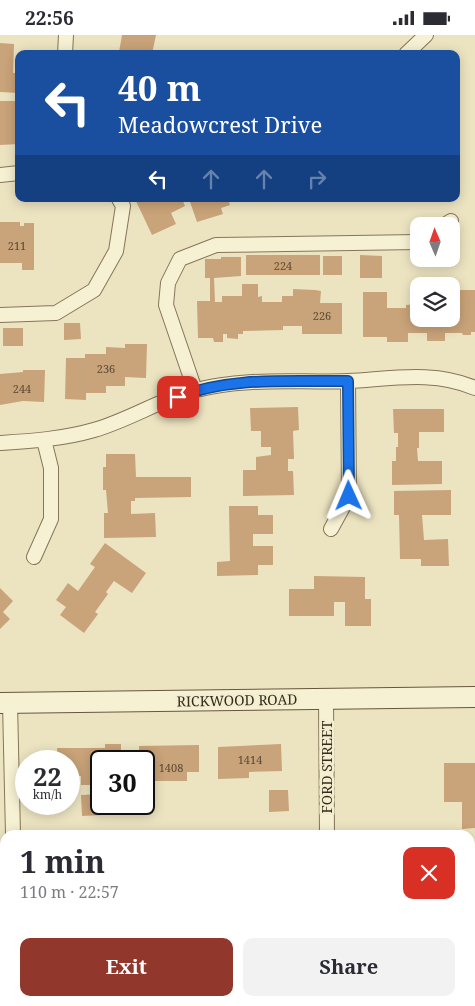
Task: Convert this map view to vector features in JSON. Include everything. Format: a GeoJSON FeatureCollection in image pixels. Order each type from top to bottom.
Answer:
{"type":"FeatureCollection","features":[{"type":"Feature","properties":{"kind":"main road","name":"RICKWOOD ROAD"},"geometry":{"type":"LineString","coordinates":[[5,703],[475,697]]}},
{"type":"Feature","properties":{"kind":"street"},"geometry":{"type":"LineString","coordinates":[[65,50],[66,35]]}},
{"type":"Feature","properties":{"kind":"street"},"geometry":{"type":"LineString","coordinates":[[410,50],[426,35]]}},
{"type":"Feature","properties":{"kind":"street"},"geometry":{"type":"LineString","coordinates":[[0,175],[15,173]]}},
{"type":"Feature","properties":{"kind":"street"},"geometry":{"type":"LineString","coordinates":[[0,315],[56,313],[94,289],[116,251],[123,206],[121,202]]}},
{"type":"Feature","properties":{"kind":"street"},"geometry":{"type":"LineString","coordinates":[[195,390],[166,305],[168,283],[180,259],[216,245],[410,242]]}},
{"type":"Feature","properties":{"kind":"street"},"geometry":{"type":"LineString","coordinates":[[0,443],[44,440],[94,430],[195,390],[234,382],[348,381],[422,376],[466,384],[475,388]]}},
{"type":"Feature","properties":{"kind":"street"},"geometry":{"type":"LineString","coordinates":[[331,529],[349,496],[348,381]]}},
{"type":"Feature","properties":{"kind":"street"},"geometry":{"type":"LineString","coordinates":[[34,557],[51,519],[51,468],[44,440]]}},
{"type":"Feature","properties":{"kind":"street","name":"FORD STREET"},"geometry":{"type":"LineString","coordinates":[[326,699],[327,830]]}},
{"type":"Feature","properties":{"kind":"street"},"geometry":{"type":"LineString","coordinates":[[5,703],[13,830]]}},
{"type":"Feature","properties":{"kind":"building"},"geometry":{"type":"Polygon","coordinates":[[[122,35],[156,35],[153,50],[119,50],[122,35]]]}},
{"type":"Feature","properties":{"kind":"building"},"geometry":{"type":"Polygon","coordinates":[[[0,43],[14,44],[13,73],[15,73],[15,93],[0,92],[0,43]]]}},
{"type":"Feature","properties":{"kind":"building"},"geometry":{"type":"Polygon","coordinates":[[[0,101],[15,101],[15,144],[0,145],[0,101]]]}},
{"type":"Feature","properties":{"kind":"building"},"geometry":{"type":"Polygon","coordinates":[[[136,202],[183,202],[185,206],[171,213],[176,224],[152,235],[136,202]]]}},
{"type":"Feature","properties":{"kind":"building"},"geometry":{"type":"Polygon","coordinates":[[[190,202],[229,202],[230,205],[221,208],[223,214],[197,222],[190,202]]]}},
{"type":"Feature","properties":{"kind":"building"},"geometry":{"type":"Polygon","coordinates":[[[0,222],[20,222],[20,226],[24,226],[24,223],[34,223],[34,270],[22,270],[22,263],[0,263],[0,222]]]}},
{"type":"Feature","properties":{"kind":"building"},"geometry":{"type":"Polygon","coordinates":[[[246,255],[320,255],[320,275],[246,275],[246,255]]]}},
{"type":"Feature","properties":{"kind":"building"},"geometry":{"type":"Polygon","coordinates":[[[360,255],[382,256],[382,278],[360,278],[360,255]]]}},
{"type":"Feature","properties":{"kind":"building"},"geometry":{"type":"Polygon","coordinates":[[[323,256],[342,256],[342,275],[323,275],[323,256]]]}},
{"type":"Feature","properties":{"kind":"building"},"geometry":{"type":"Polygon","coordinates":[[[221,257],[241,257],[241,276],[214,278],[215,302],[222,302],[222,296],[242,296],[242,284],[258,284],[258,297],[262,296],[262,302],[282,302],[282,296],[293,296],[293,289],[321,291],[320,303],[342,303],[342,334],[302,334],[302,326],[283,326],[283,330],[243,331],[243,334],[238,334],[238,339],[227,338],[227,334],[223,334],[223,342],[214,342],[213,338],[198,338],[197,301],[210,301],[210,278],[205,278],[205,259],[221,259],[221,257]]]}},
{"type":"Feature","properties":{"kind":"building"},"geometry":{"type":"Polygon","coordinates":[[[460,290],[475,290],[475,332],[471,332],[471,335],[445,333],[445,341],[427,341],[427,333],[408,333],[408,342],[387,342],[387,337],[363,337],[363,292],[387,292],[387,308],[406,308],[406,305],[410,305],[410,327],[460,327],[460,290]]]}},
{"type":"Feature","properties":{"kind":"building"},"geometry":{"type":"Polygon","coordinates":[[[64,323],[80,323],[81,339],[64,340],[64,323]]]}},
{"type":"Feature","properties":{"kind":"building"},"geometry":{"type":"Polygon","coordinates":[[[3,328],[23,328],[23,346],[3,346],[3,328]]]}},
{"type":"Feature","properties":{"kind":"building"},"geometry":{"type":"Polygon","coordinates":[[[125,344],[147,344],[146,378],[125,377],[125,386],[106,386],[106,393],[86,393],[86,400],[65,399],[66,358],[85,358],[85,354],[106,354],[106,347],[125,348],[125,344]]]}},
{"type":"Feature","properties":{"kind":"building"},"geometry":{"type":"Polygon","coordinates":[[[23,370],[45,370],[44,402],[23,401],[0,405],[0,374],[23,372],[23,370]]]}},
{"type":"Feature","properties":{"kind":"building"},"geometry":{"type":"Polygon","coordinates":[[[298,407],[299,430],[293,431],[294,459],[288,459],[288,471],[293,471],[294,495],[243,496],[243,470],[256,470],[256,457],[271,455],[271,447],[261,447],[261,431],[251,431],[250,408],[298,407]]]}},
{"type":"Feature","properties":{"kind":"building"},"geometry":{"type":"Polygon","coordinates":[[[393,409],[444,409],[444,432],[419,432],[419,448],[417,448],[418,461],[442,461],[442,484],[392,485],[392,461],[396,461],[396,447],[398,447],[398,433],[394,433],[393,409]]]}},
{"type":"Feature","properties":{"kind":"building"},"geometry":{"type":"Polygon","coordinates":[[[106,454],[135,454],[136,477],[191,477],[191,497],[135,498],[135,501],[131,501],[131,514],[155,513],[156,537],[104,538],[104,513],[108,513],[106,490],[103,490],[103,467],[106,467],[106,454]]]}},
{"type":"Feature","properties":{"kind":"building"},"geometry":{"type":"Polygon","coordinates":[[[451,490],[451,515],[422,515],[424,540],[448,539],[449,566],[421,566],[421,559],[400,559],[399,515],[394,515],[394,491],[451,490]]]}},
{"type":"Feature","properties":{"kind":"building"},"geometry":{"type":"Polygon","coordinates":[[[229,506],[258,506],[258,515],[273,515],[273,534],[253,534],[253,546],[273,546],[273,565],[258,565],[258,575],[217,576],[217,562],[230,561],[229,506]]]}},
{"type":"Feature","properties":{"kind":"building"},"geometry":{"type":"Polygon","coordinates":[[[105,543],[146,573],[132,593],[114,581],[106,592],[108,594],[95,612],[98,614],[84,633],[60,615],[66,607],[56,600],[68,583],[78,591],[95,567],[90,564],[105,543]]]}},
{"type":"Feature","properties":{"kind":"building"},"geometry":{"type":"Polygon","coordinates":[[[314,576],[365,577],[365,599],[371,599],[371,626],[345,626],[345,602],[334,602],[334,616],[289,616],[289,589],[314,589],[314,576]]]}},
{"type":"Feature","properties":{"kind":"building"},"geometry":{"type":"Polygon","coordinates":[[[0,588],[13,601],[3,612],[10,619],[0,629],[0,588]]]}},
{"type":"Feature","properties":{"kind":"building"},"geometry":{"type":"Polygon","coordinates":[[[105,744],[121,744],[121,750],[90,750],[90,785],[81,785],[80,750],[57,750],[57,748],[105,748],[105,744]]]}},
{"type":"Feature","properties":{"kind":"building"},"geometry":{"type":"Polygon","coordinates":[[[281,744],[282,771],[249,772],[249,778],[218,779],[218,747],[281,744]]]}},
{"type":"Feature","properties":{"kind":"building"},"geometry":{"type":"Polygon","coordinates":[[[199,745],[199,772],[187,772],[187,781],[155,781],[155,750],[139,750],[139,746],[199,745]]]}},
{"type":"Feature","properties":{"kind":"building"},"geometry":{"type":"Polygon","coordinates":[[[444,763],[475,763],[475,828],[462,829],[462,802],[444,802],[444,763]]]}},
{"type":"Feature","properties":{"kind":"building"},"geometry":{"type":"Polygon","coordinates":[[[269,790],[288,790],[289,811],[269,812],[269,790]]]}},
{"type":"Feature","properties":{"kind":"building"},"geometry":{"type":"Polygon","coordinates":[[[81,795],[90,795],[90,815],[103,815],[82,816],[81,795]]]}},
{"type":"Feature","properties":{"kind":"route"},"geometry":{"type":"LineString","coordinates":[[178,397],[195,390],[234,382],[348,381],[349,496]]}}]}
